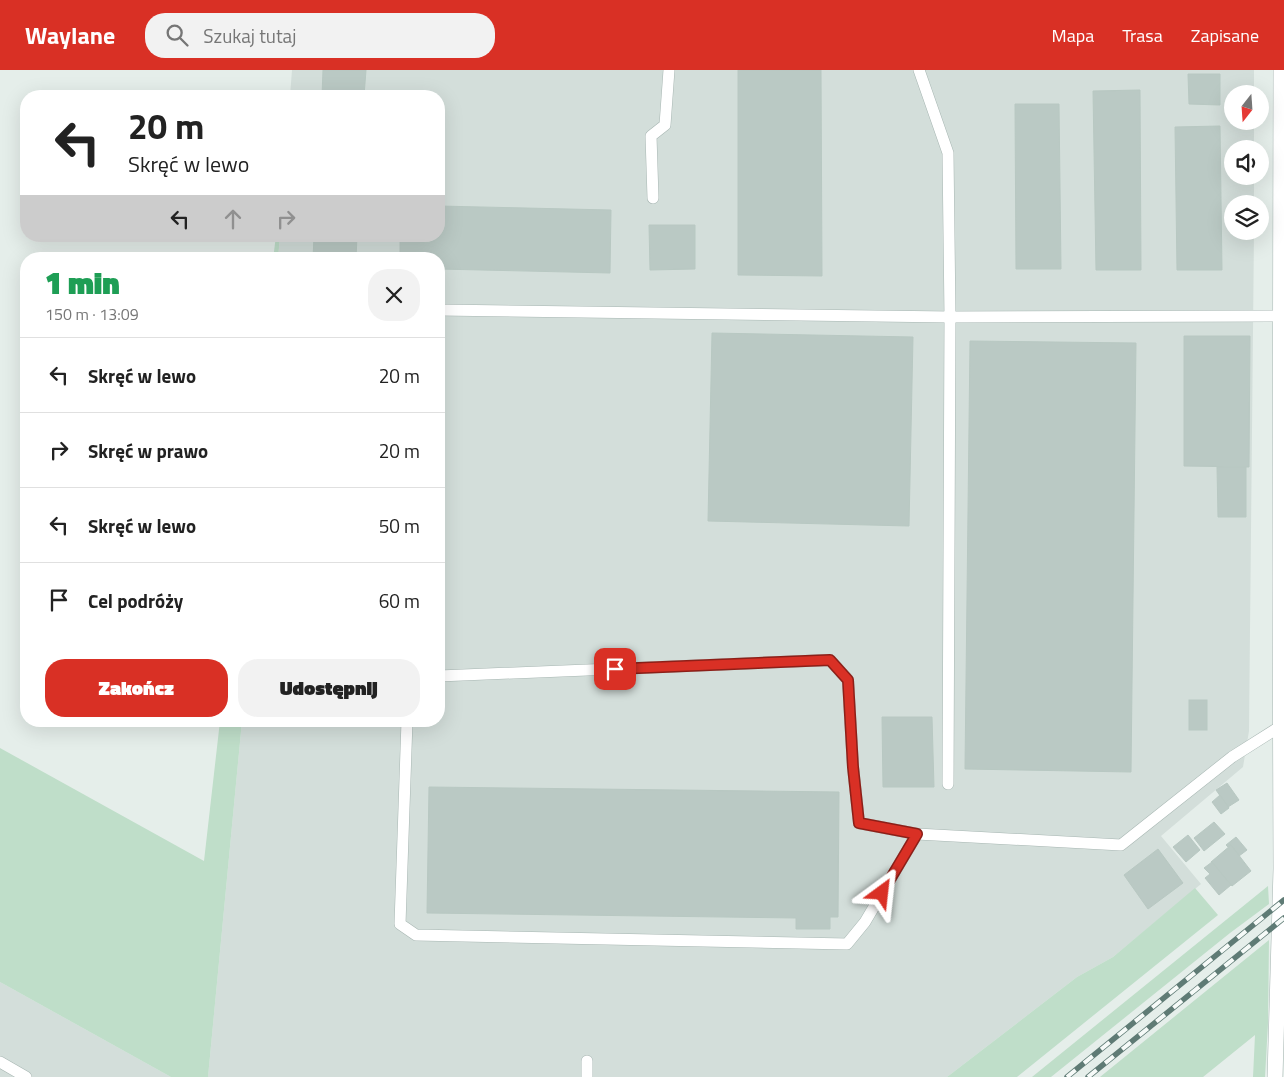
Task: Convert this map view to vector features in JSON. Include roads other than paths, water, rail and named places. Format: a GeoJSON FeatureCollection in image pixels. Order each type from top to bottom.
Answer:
{"type":"FeatureCollection","features":[{"type":"Feature","properties":{"kind":"street"},"geometry":{"type":"LineString","coordinates":[[1274,1077],[1281,903],[1281,70]]}},
{"type":"Feature","properties":{"kind":"lane"},"geometry":{"type":"LineString","coordinates":[[653,198],[651,136],[665,125],[668,70]]}},
{"type":"Feature","properties":{"kind":"lane"},"geometry":{"type":"LineString","coordinates":[[918,70],[948,153],[950,317],[948,784]]}},
{"type":"Feature","properties":{"kind":"lane"},"geometry":{"type":"LineString","coordinates":[[445,310],[950,317],[1280,316]]}},
{"type":"Feature","properties":{"kind":"lane"},"geometry":{"type":"LineString","coordinates":[[445,676],[830,660],[848,680],[853,767],[859,823],[917,834],[1121,845],[1232,757],[1281,726]]}},
{"type":"Feature","properties":{"kind":"lane"},"geometry":{"type":"LineString","coordinates":[[407,727],[400,924],[416,935],[848,944],[865,922],[917,834]]}},
{"type":"Feature","properties":{"kind":"lane"},"geometry":{"type":"LineString","coordinates":[[587,1061],[587,1077]]}},
{"type":"Feature","properties":{"kind":"lane"},"geometry":{"type":"LineString","coordinates":[[0,1062],[26,1077]]}},
{"type":"Feature","properties":{"kind":"railway"},"geometry":{"type":"LineString","coordinates":[[1067,1077],[1284,900]]}},
{"type":"Feature","properties":{"kind":"railway"},"geometry":{"type":"LineString","coordinates":[[1088,1077],[1284,918]]}}]}
